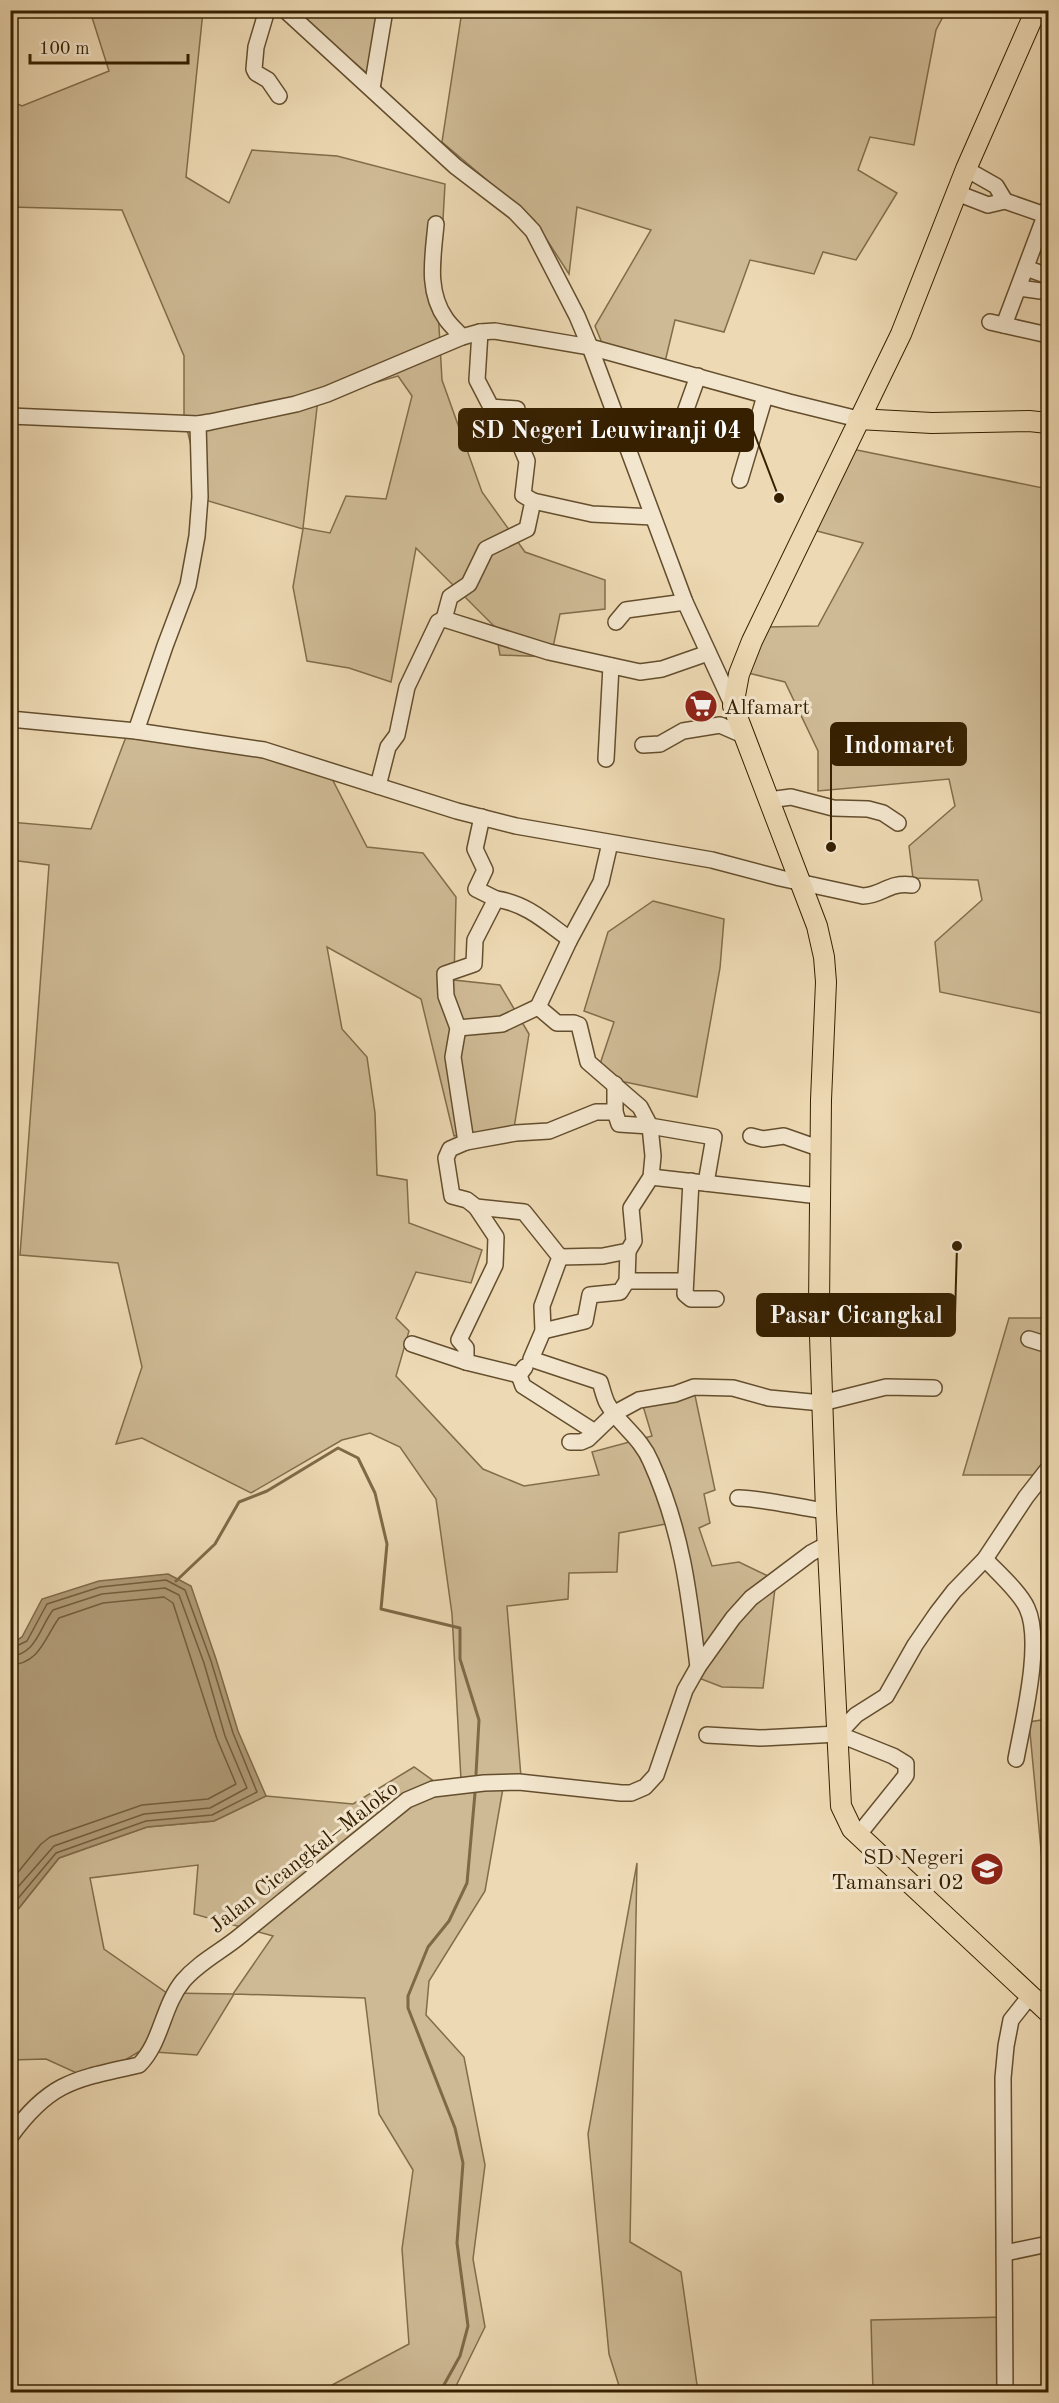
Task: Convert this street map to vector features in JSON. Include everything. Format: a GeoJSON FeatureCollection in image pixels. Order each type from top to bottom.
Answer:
{"type":"FeatureCollection","features":[{"type":"Feature","properties":{"kind":"main road"},"geometry":{"type":"LineString","coordinates":[[1036,10],[932,250],[901,334],[752,641],[739,674],[733,705],[817,926],[824,957],[826,982],[820,1100],[819,1196],[822,1403],[841,1806],[847,1821],[859,1834],[1048,2012]]}},
{"type":"Feature","properties":{"kind":"main road"},"geometry":{"type":"LineString","coordinates":[[858,419],[932,423],[1029,421],[1048,423]]}},
{"type":"Feature","properties":{"kind":"street"},"geometry":{"type":"LineString","coordinates":[[267,10],[256,47],[254,69],[256,73],[268,80],[279,96]]}},
{"type":"Feature","properties":{"kind":"street"},"geometry":{"type":"LineString","coordinates":[[285,10],[455,166],[515,212],[533,231],[577,316],[685,602],[733,705]]}},
{"type":"Feature","properties":{"kind":"street"},"geometry":{"type":"LineString","coordinates":[[372,88],[384,10]]}},
{"type":"Feature","properties":{"kind":"street"},"geometry":{"type":"LineString","coordinates":[[966,169],[996,186],[1005,201]]}},
{"type":"Feature","properties":{"kind":"street"},"geometry":{"type":"LineString","coordinates":[[957,193],[988,205],[1005,201],[1048,213],[1019,288],[997,324],[1048,335]]}},
{"type":"Feature","properties":{"kind":"street"},"geometry":{"type":"LineString","coordinates":[[436,224],[432,282],[434,295],[446,318],[462,337]]}},
{"type":"Feature","properties":{"kind":"street"},"geometry":{"type":"LineString","coordinates":[[1026,268],[1048,276]]}},
{"type":"Feature","properties":{"kind":"street"},"geometry":{"type":"LineString","coordinates":[[1019,288],[1048,292]]}},
{"type":"Feature","properties":{"kind":"street"},"geometry":{"type":"LineString","coordinates":[[10,416],[198,424],[297,404],[327,394],[462,337],[495,331],[590,347],[765,396],[858,419]]}},
{"type":"Feature","properties":{"kind":"street"},"geometry":{"type":"LineString","coordinates":[[480,332],[477,380],[491,407],[517,409],[513,428],[527,461],[523,495],[533,501],[592,514],[653,517]]}},
{"type":"Feature","properties":{"kind":"street"},"geometry":{"type":"LineString","coordinates":[[675,440],[698,376]]}},
{"type":"Feature","properties":{"kind":"street"},"geometry":{"type":"LineString","coordinates":[[740,480],[765,396]]}},
{"type":"Feature","properties":{"kind":"street"},"geometry":{"type":"LineString","coordinates":[[136,731],[188,585],[199,516],[198,424]]}},
{"type":"Feature","properties":{"kind":"street"},"geometry":{"type":"LineString","coordinates":[[444,619],[450,597],[470,584],[486,549],[527,529],[533,501]]}},
{"type":"Feature","properties":{"kind":"street"},"geometry":{"type":"LineString","coordinates":[[616,622],[626,610],[685,602]]}},
{"type":"Feature","properties":{"kind":"street"},"geometry":{"type":"LineString","coordinates":[[378,786],[388,747],[397,735],[407,687],[414,669],[438,622],[444,619],[549,652],[640,672],[662,669],[708,653]]}},
{"type":"Feature","properties":{"kind":"street"},"geometry":{"type":"LineString","coordinates":[[606,759],[611,666]]}},
{"type":"Feature","properties":{"kind":"street"},"geometry":{"type":"LineString","coordinates":[[10,719],[136,731],[264,750],[516,826],[712,860],[863,896],[870,896],[898,883],[912,885]]}},
{"type":"Feature","properties":{"kind":"street"},"geometry":{"type":"LineString","coordinates":[[643,745],[660,744],[683,731],[720,725],[743,735]]}},
{"type":"Feature","properties":{"kind":"street"},"geometry":{"type":"LineString","coordinates":[[769,800],[790,797],[833,808],[868,809],[883,813],[898,824]]}},
{"type":"Feature","properties":{"kind":"street"},"geometry":{"type":"LineString","coordinates":[[482,817],[475,849],[485,870],[476,889],[496,899],[513,901],[568,938],[569,941]]}},
{"type":"Feature","properties":{"kind":"street"},"geometry":{"type":"LineString","coordinates":[[458,1028],[502,1024],[538,1007],[569,941],[601,882],[610,843]]}},
{"type":"Feature","properties":{"kind":"street"},"geometry":{"type":"LineString","coordinates":[[465,1142],[453,1057],[458,1028],[446,996],[445,974],[474,964],[475,940],[496,899]]}},
{"type":"Feature","properties":{"kind":"street"},"geometry":{"type":"LineString","coordinates":[[538,1007],[557,1023],[579,1025],[588,1062],[640,1107],[650,1126],[653,1156],[651,1177],[631,1208],[634,1241],[628,1251],[627,1281],[620,1292],[590,1295],[585,1321],[543,1330]]}},
{"type":"Feature","properties":{"kind":"street"},"geometry":{"type":"LineString","coordinates":[[615,1084],[615,1112],[619,1124],[650,1126],[714,1137],[699,1182],[685,1281],[687,1298],[716,1299]]}},
{"type":"Feature","properties":{"kind":"street"},"geometry":{"type":"LineString","coordinates":[[466,1362],[466,1347],[459,1340],[495,1265],[496,1236],[476,1207],[467,1200],[452,1196],[446,1158],[450,1149],[465,1142],[516,1133],[549,1131],[596,1112],[615,1112]]}},
{"type":"Feature","properties":{"kind":"street"},"geometry":{"type":"LineString","coordinates":[[751,1136],[763,1139],[784,1136],[821,1149]]}},
{"type":"Feature","properties":{"kind":"street"},"geometry":{"type":"LineString","coordinates":[[651,1177],[819,1196]]}},
{"type":"Feature","properties":{"kind":"street"},"geometry":{"type":"LineString","coordinates":[[476,1207],[524,1212],[560,1257]]}},
{"type":"Feature","properties":{"kind":"street"},"geometry":{"type":"LineString","coordinates":[[560,1257],[603,1256],[628,1251]]}},
{"type":"Feature","properties":{"kind":"street"},"geometry":{"type":"LineString","coordinates":[[519,1375],[531,1359],[543,1330],[542,1306],[560,1257]]}},
{"type":"Feature","properties":{"kind":"street"},"geometry":{"type":"LineString","coordinates":[[627,1281],[685,1281]]}},
{"type":"Feature","properties":{"kind":"street"},"geometry":{"type":"LineString","coordinates":[[1029,1339],[1048,1345]]}},
{"type":"Feature","properties":{"kind":"street"},"geometry":{"type":"LineString","coordinates":[[412,1344],[466,1362],[519,1375]]}},
{"type":"Feature","properties":{"kind":"street"},"geometry":{"type":"LineString","coordinates":[[531,1359],[600,1382],[607,1403],[641,1442],[651,1460],[673,1514],[686,1570],[698,1666]]}},
{"type":"Feature","properties":{"kind":"street"},"geometry":{"type":"LineString","coordinates":[[519,1375],[523,1386],[595,1432]]}},
{"type":"Feature","properties":{"kind":"street"},"geometry":{"type":"LineString","coordinates":[[570,1442],[581,1442],[615,1413],[639,1400],[675,1394],[694,1387],[733,1388],[769,1398],[822,1403],[886,1387],[934,1388]]}},
{"type":"Feature","properties":{"kind":"street"},"geometry":{"type":"LineString","coordinates":[[838,1734],[856,1715],[886,1696],[915,1645],[937,1613],[954,1591],[986,1559],[1026,1497],[1048,1469]]}},
{"type":"Feature","properties":{"kind":"street"},"geometry":{"type":"LineString","coordinates":[[738,1498],[758,1498],[826,1511]]}},
{"type":"Feature","properties":{"kind":"street","name":"Jalan Cicangkal–Maloko"},"geometry":{"type":"LineString","coordinates":[[10,2137],[25,2117],[63,2085],[78,2079],[139,2065],[152,2048],[168,2003],[183,1981],[203,1962],[238,1938],[407,1800],[433,1789],[484,1783],[519,1782],[621,1793],[631,1793],[645,1787],[656,1775],[685,1690],[698,1666],[733,1618],[751,1598],[810,1553],[828,1544]]}},
{"type":"Feature","properties":{"kind":"street"},"geometry":{"type":"LineString","coordinates":[[986,1559],[1028,1608],[1034,1638],[1016,1759]]}},
{"type":"Feature","properties":{"kind":"street"},"geometry":{"type":"LineString","coordinates":[[707,1735],[760,1738],[838,1734],[893,1756],[906,1764],[904,1778],[859,1834]]}},
{"type":"Feature","properties":{"kind":"street"},"geometry":{"type":"LineString","coordinates":[[1005,2392],[1003,2138],[1006,2046],[1011,2020],[1030,1996]]}},
{"type":"Feature","properties":{"kind":"street"},"geometry":{"type":"LineString","coordinates":[[1005,2253],[1048,2244]]}},
{"type":"Feature","properties":{"kind":"shaded area"},"geometry":{"type":"Polygon","coordinates":[[[90,11],[203,11],[186,177],[229,203],[252,150],[337,156],[445,184],[438,309],[442,380],[482,492],[525,552],[605,580],[605,609],[560,614],[551,657],[500,655],[495,627],[416,548],[391,682],[349,668],[307,661],[293,587],[303,529],[205,500],[184,418],[184,356],[122,210],[11,207],[11,101],[22,106],[109,71],[90,11]],[[398,376],[318,399],[303,528],[330,533],[346,496],[386,499],[412,396],[398,376]]]}},
{"type":"Feature","properties":{"kind":"shaded area"},"geometry":{"type":"Polygon","coordinates":[[[293,11],[390,11],[381,85],[293,11]]]}},
{"type":"Feature","properties":{"kind":"shaded area"},"geometry":{"type":"Polygon","coordinates":[[[462,11],[946,11],[936,30],[914,145],[870,137],[858,170],[897,193],[856,260],[823,252],[814,274],[750,260],[724,332],[675,320],[665,362],[602,343],[595,326],[651,230],[577,207],[569,274],[534,220],[442,142],[462,11]]]}},
{"type":"Feature","properties":{"kind":"shaded area"},"geometry":{"type":"Polygon","coordinates":[[[852,449],[1048,489],[1048,1012],[1041,1013],[940,992],[935,942],[982,900],[978,880],[913,878],[909,846],[955,806],[949,779],[818,791],[818,751],[785,682],[748,673],[766,627],[818,626],[863,543],[813,530],[852,449]]]}},
{"type":"Feature","properties":{"kind":"shaded area"},"geometry":{"type":"Polygon","coordinates":[[[129,729],[326,767],[367,847],[423,853],[456,897],[454,980],[500,985],[529,1034],[514,1128],[454,1136],[421,999],[327,947],[342,1029],[367,1057],[375,1113],[377,1175],[407,1180],[409,1223],[482,1250],[471,1283],[416,1272],[396,1318],[409,1331],[396,1376],[483,1469],[524,1486],[599,1475],[592,1452],[652,1436],[643,1406],[693,1386],[715,1490],[704,1494],[710,1523],[699,1528],[712,1566],[739,1562],[776,1580],[763,1688],[722,1687],[691,1675],[676,1522],[619,1533],[617,1572],[569,1573],[568,1599],[507,1606],[522,1789],[503,1788],[485,1891],[429,1981],[426,2015],[464,2057],[485,2165],[473,2259],[485,2327],[453,2392],[319,2392],[409,2344],[402,2249],[413,2170],[379,2114],[365,1998],[234,1994],[197,2055],[140,2051],[92,2080],[46,2059],[11,2060],[11,1918],[59,1858],[147,1827],[214,1821],[266,1796],[353,1804],[414,1767],[438,1784],[461,1780],[452,1614],[436,1499],[400,1447],[370,1433],[342,1440],[251,1493],[142,1438],[116,1444],[142,1367],[118,1263],[20,1255],[49,865],[11,860],[10,822],[91,829],[129,729]],[[198,1865],[90,1878],[104,1949],[167,1993],[233,1994],[273,1936],[194,1914],[198,1865]]]}},
{"type":"Feature","properties":{"kind":"shaded area"},"geometry":{"type":"Polygon","coordinates":[[[653,901],[724,919],[720,968],[697,1097],[596,1076],[614,1022],[584,1011],[608,932],[653,901]]]}},
{"type":"Feature","properties":{"kind":"shaded area"},"geometry":{"type":"Polygon","coordinates":[[[1009,1318],[1048,1318],[1048,1475],[963,1475],[1009,1318]]]}},
{"type":"Feature","properties":{"kind":"shaded area"},"geometry":{"type":"Polygon","coordinates":[[[1048,1719],[1048,1882],[1043,1871],[1029,1722],[1048,1719]]]}},
{"type":"Feature","properties":{"kind":"shaded area"},"geometry":{"type":"Polygon","coordinates":[[[637,1863],[630,2242],[681,2272],[698,2392],[621,2392],[609,2354],[588,2134],[637,1863]]]}},
{"type":"Feature","properties":{"kind":"shaded area"},"geometry":{"type":"Polygon","coordinates":[[[1006,2317],[1008,2392],[873,2392],[871,2320],[1006,2317]]]}},
{"type":"Feature","properties":{"kind":"water"},"geometry":{"type":"Polygon","coordinates":[[[168,1574],[191,1586],[238,1731],[266,1796],[214,1821],[147,1827],[59,1858],[11,1918],[11,1644],[22,1637],[42,1599],[99,1581],[168,1574]]]}},
{"type":"Feature","properties":{"kind":"waterway"},"geometry":{"type":"LineString","coordinates":[[176,1581],[215,1544],[239,1502],[267,1491],[338,1448],[358,1458],[375,1493],[387,1544],[381,1609],[460,1628],[460,1659],[479,1720],[476,1774]]}},
{"type":"Feature","properties":{"kind":"waterway"},"geometry":{"type":"LineString","coordinates":[[440,2392],[460,2356],[468,2326],[457,2243],[463,2163],[455,2128],[408,2008],[408,1996],[428,1947],[449,1921],[467,1883],[475,1793]]}},
{"type":"Feature","properties":{"kind":"place","name":"SD Negeri Leuwiranji 04"},"geometry":{"type":"Point","coordinates":[779,498]}},
{"type":"Feature","properties":{"kind":"place","name":"Alfamart"},"geometry":{"type":"Point","coordinates":[701,706]}},
{"type":"Feature","properties":{"kind":"place","name":"Indomaret"},"geometry":{"type":"Point","coordinates":[831,847]}},
{"type":"Feature","properties":{"kind":"place","name":"Pasar Cicangkal"},"geometry":{"type":"Point","coordinates":[957,1246]}},
{"type":"Feature","properties":{"kind":"place","name":"SD Negeri Tamansari 02"},"geometry":{"type":"Point","coordinates":[987,1869]}}]}
